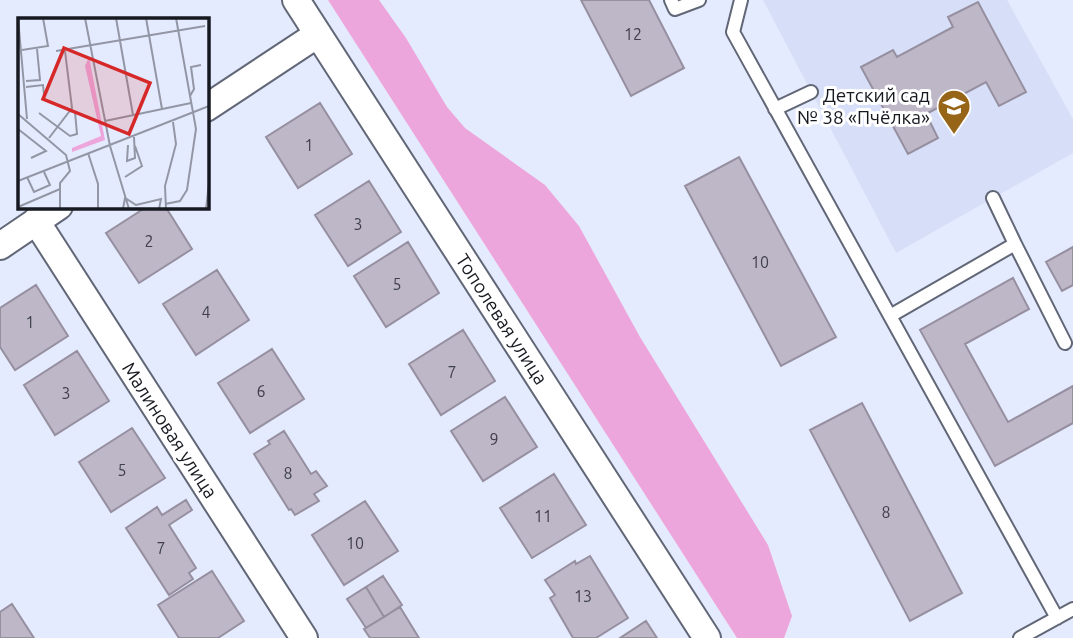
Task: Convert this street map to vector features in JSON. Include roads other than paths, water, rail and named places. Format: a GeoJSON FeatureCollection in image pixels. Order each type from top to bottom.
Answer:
{"type":"FeatureCollection","features":[{"type":"Feature","properties":{"kind":"street","name":"Тополевая улица"},"geometry":{"type":"LineString","coordinates":[[296,0],[707,638]]}},
{"type":"Feature","properties":{"kind":"street"},"geometry":{"type":"LineString","coordinates":[[208,107],[318,34]]}},
{"type":"Feature","properties":{"kind":"street"},"geometry":{"type":"LineString","coordinates":[[0,246],[56,208]]}},
{"type":"Feature","properties":{"kind":"street","name":"Малиновая улица"},"geometry":{"type":"LineString","coordinates":[[36,221],[304,638]]}},
{"type":"Feature","properties":{"kind":"lane"},"geometry":{"type":"LineString","coordinates":[[671,0],[675,9],[699,0]]}},
{"type":"Feature","properties":{"kind":"lane"},"geometry":{"type":"LineString","coordinates":[[741,0],[733,32],[1057,618]]}},
{"type":"Feature","properties":{"kind":"lane"},"geometry":{"type":"LineString","coordinates":[[775,109],[811,92]]}},
{"type":"Feature","properties":{"kind":"lane"},"geometry":{"type":"LineString","coordinates":[[993,198],[1065,343]]}},
{"type":"Feature","properties":{"kind":"lane"},"geometry":{"type":"LineString","coordinates":[[890,316],[1015,244]]}},
{"type":"Feature","properties":{"kind":"lane"},"geometry":{"type":"LineString","coordinates":[[1020,638],[1073,609]]}},
{"type":"Feature","properties":{"kind":"place","name":"Детский сад № 38 «Пчёлка»"},"geometry":{"type":"Point","coordinates":[954,136]}}]}
